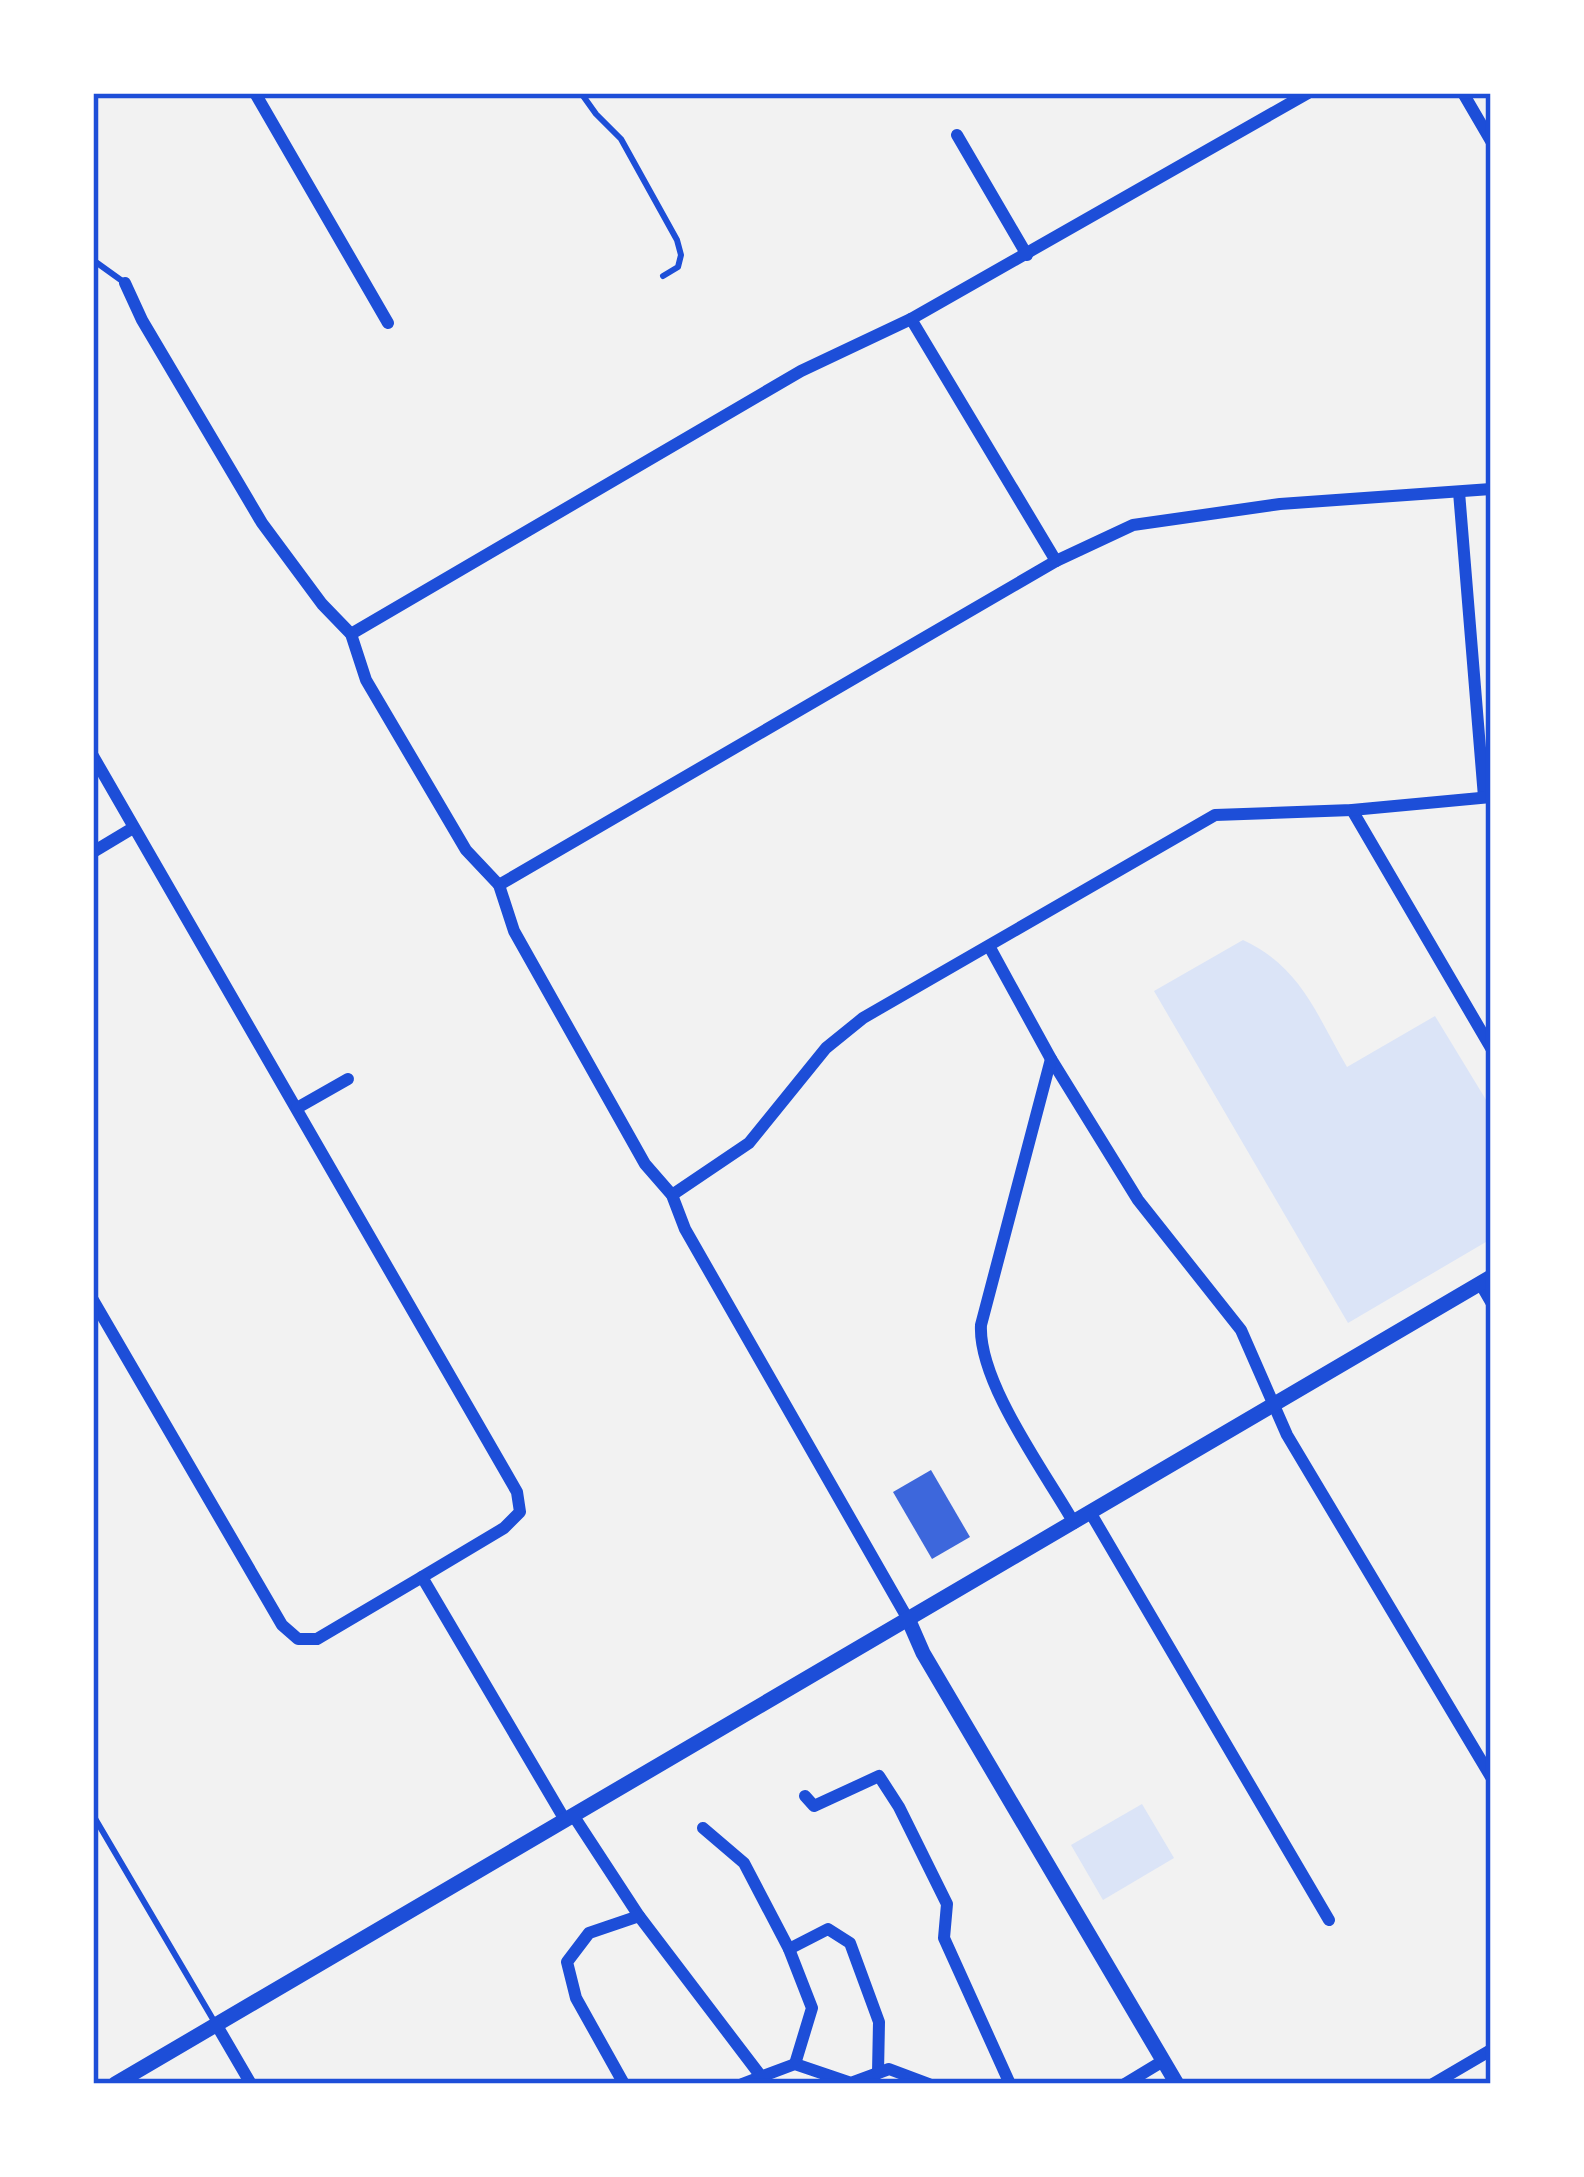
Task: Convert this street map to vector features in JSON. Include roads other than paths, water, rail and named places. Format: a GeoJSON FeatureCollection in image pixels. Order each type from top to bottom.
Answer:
{"type":"FeatureCollection","features":[{"type":"Feature","properties":{"kind":"street"},"geometry":{"type":"LineString","coordinates":[[255,93],[388,322]]}},
{"type":"Feature","properties":{"kind":"street"},"geometry":{"type":"LineString","coordinates":[[351,634],[801,371],[911,319],[1308,93]]}},
{"type":"Feature","properties":{"kind":"street"},"geometry":{"type":"LineString","coordinates":[[1463,93],[1491,141]]}},
{"type":"Feature","properties":{"kind":"street"},"geometry":{"type":"LineString","coordinates":[[957,135],[1027,255]]}},
{"type":"Feature","properties":{"kind":"street"},"geometry":{"type":"LineString","coordinates":[[125,283],[262,523],[322,604],[351,634],[366,680],[466,850],[499,885],[514,931],[645,1164],[672,1195],[685,1229],[923,1653],[1177,2084]]}},
{"type":"Feature","properties":{"kind":"street"},"geometry":{"type":"LineString","coordinates":[[911,319],[1056,561]]}},
{"type":"Feature","properties":{"kind":"street"},"geometry":{"type":"LineString","coordinates":[[499,885],[1056,561],[1133,526],[1280,504],[1491,489]]}},
{"type":"Feature","properties":{"kind":"street"},"geometry":{"type":"LineString","coordinates":[[672,1195],[749,1143],[826,1048],[862,1018],[1215,815],[1352,810],[1487,797],[1460,492]]}},
{"type":"Feature","properties":{"kind":"street"},"geometry":{"type":"LineString","coordinates":[[93,756],[517,1492],[520,1513],[504,1528],[317,1639],[298,1640],[282,1625],[93,1300]]}},
{"type":"Feature","properties":{"kind":"street"},"geometry":{"type":"LineString","coordinates":[[1352,810],[1491,1048]]}},
{"type":"Feature","properties":{"kind":"street"},"geometry":{"type":"LineString","coordinates":[[93,851],[133,828]]}},
{"type":"Feature","properties":{"kind":"street"},"geometry":{"type":"LineString","coordinates":[[988,946],[1138,1200],[1241,1330],[1287,1435],[1491,1777]]}},
{"type":"Feature","properties":{"kind":"street"},"geometry":{"type":"LineString","coordinates":[[1051,1059],[981,1325],[980,1347],[988,1374],[1074,1523]]}},
{"type":"Feature","properties":{"kind":"street"},"geometry":{"type":"LineString","coordinates":[[297,1108],[348,1079]]}},
{"type":"Feature","properties":{"kind":"street"},"geometry":{"type":"LineString","coordinates":[[115,2084],[1486,1280],[1491,1302]]}},
{"type":"Feature","properties":{"kind":"street"},"geometry":{"type":"LineString","coordinates":[[1090,1512],[1329,1920]]}},
{"type":"Feature","properties":{"kind":"street"},"geometry":{"type":"LineString","coordinates":[[422,1577],[569,1818],[760,2075]]}},
{"type":"Feature","properties":{"kind":"street"},"geometry":{"type":"LineString","coordinates":[[805,1796],[814,1806],[879,1776],[947,1904],[944,1938],[1009,2084],[998,2084]]}},
{"type":"Feature","properties":{"kind":"street"},"geometry":{"type":"LineString","coordinates":[[703,1828],[744,1863],[789,1949],[812,2008],[795,2065]]}},
{"type":"Feature","properties":{"kind":"street"},"geometry":{"type":"LineString","coordinates":[[625,2084],[576,1998],[567,1962],[589,1933],[639,1916]]}},
{"type":"Feature","properties":{"kind":"street"},"geometry":{"type":"LineString","coordinates":[[789,1949],[828,1928],[850,1943],[879,2022],[878,2073]]}},
{"type":"Feature","properties":{"kind":"street"},"geometry":{"type":"LineString","coordinates":[[216,2024],[251,2084]]}},
{"type":"Feature","properties":{"kind":"street"},"geometry":{"type":"LineString","coordinates":[[1433,2084],[1491,2050]]}},
{"type":"Feature","properties":{"kind":"street"},"geometry":{"type":"LineString","coordinates":[[1125,2084],[1163,2061]]}},
{"type":"Feature","properties":{"kind":"street"},"geometry":{"type":"LineString","coordinates":[[742,2084],[795,2065],[851,2083],[889,2069],[928,2084]]}},
{"type":"Feature","properties":{"kind":"lane"},"geometry":{"type":"LineString","coordinates":[[581,93],[621,139],[677,240],[678,267],[663,276]]}},
{"type":"Feature","properties":{"kind":"lane"},"geometry":{"type":"LineString","coordinates":[[93,260],[125,283]]}},
{"type":"Feature","properties":{"kind":"lane"},"geometry":{"type":"LineString","coordinates":[[93,1815],[216,2024]]}}]}
